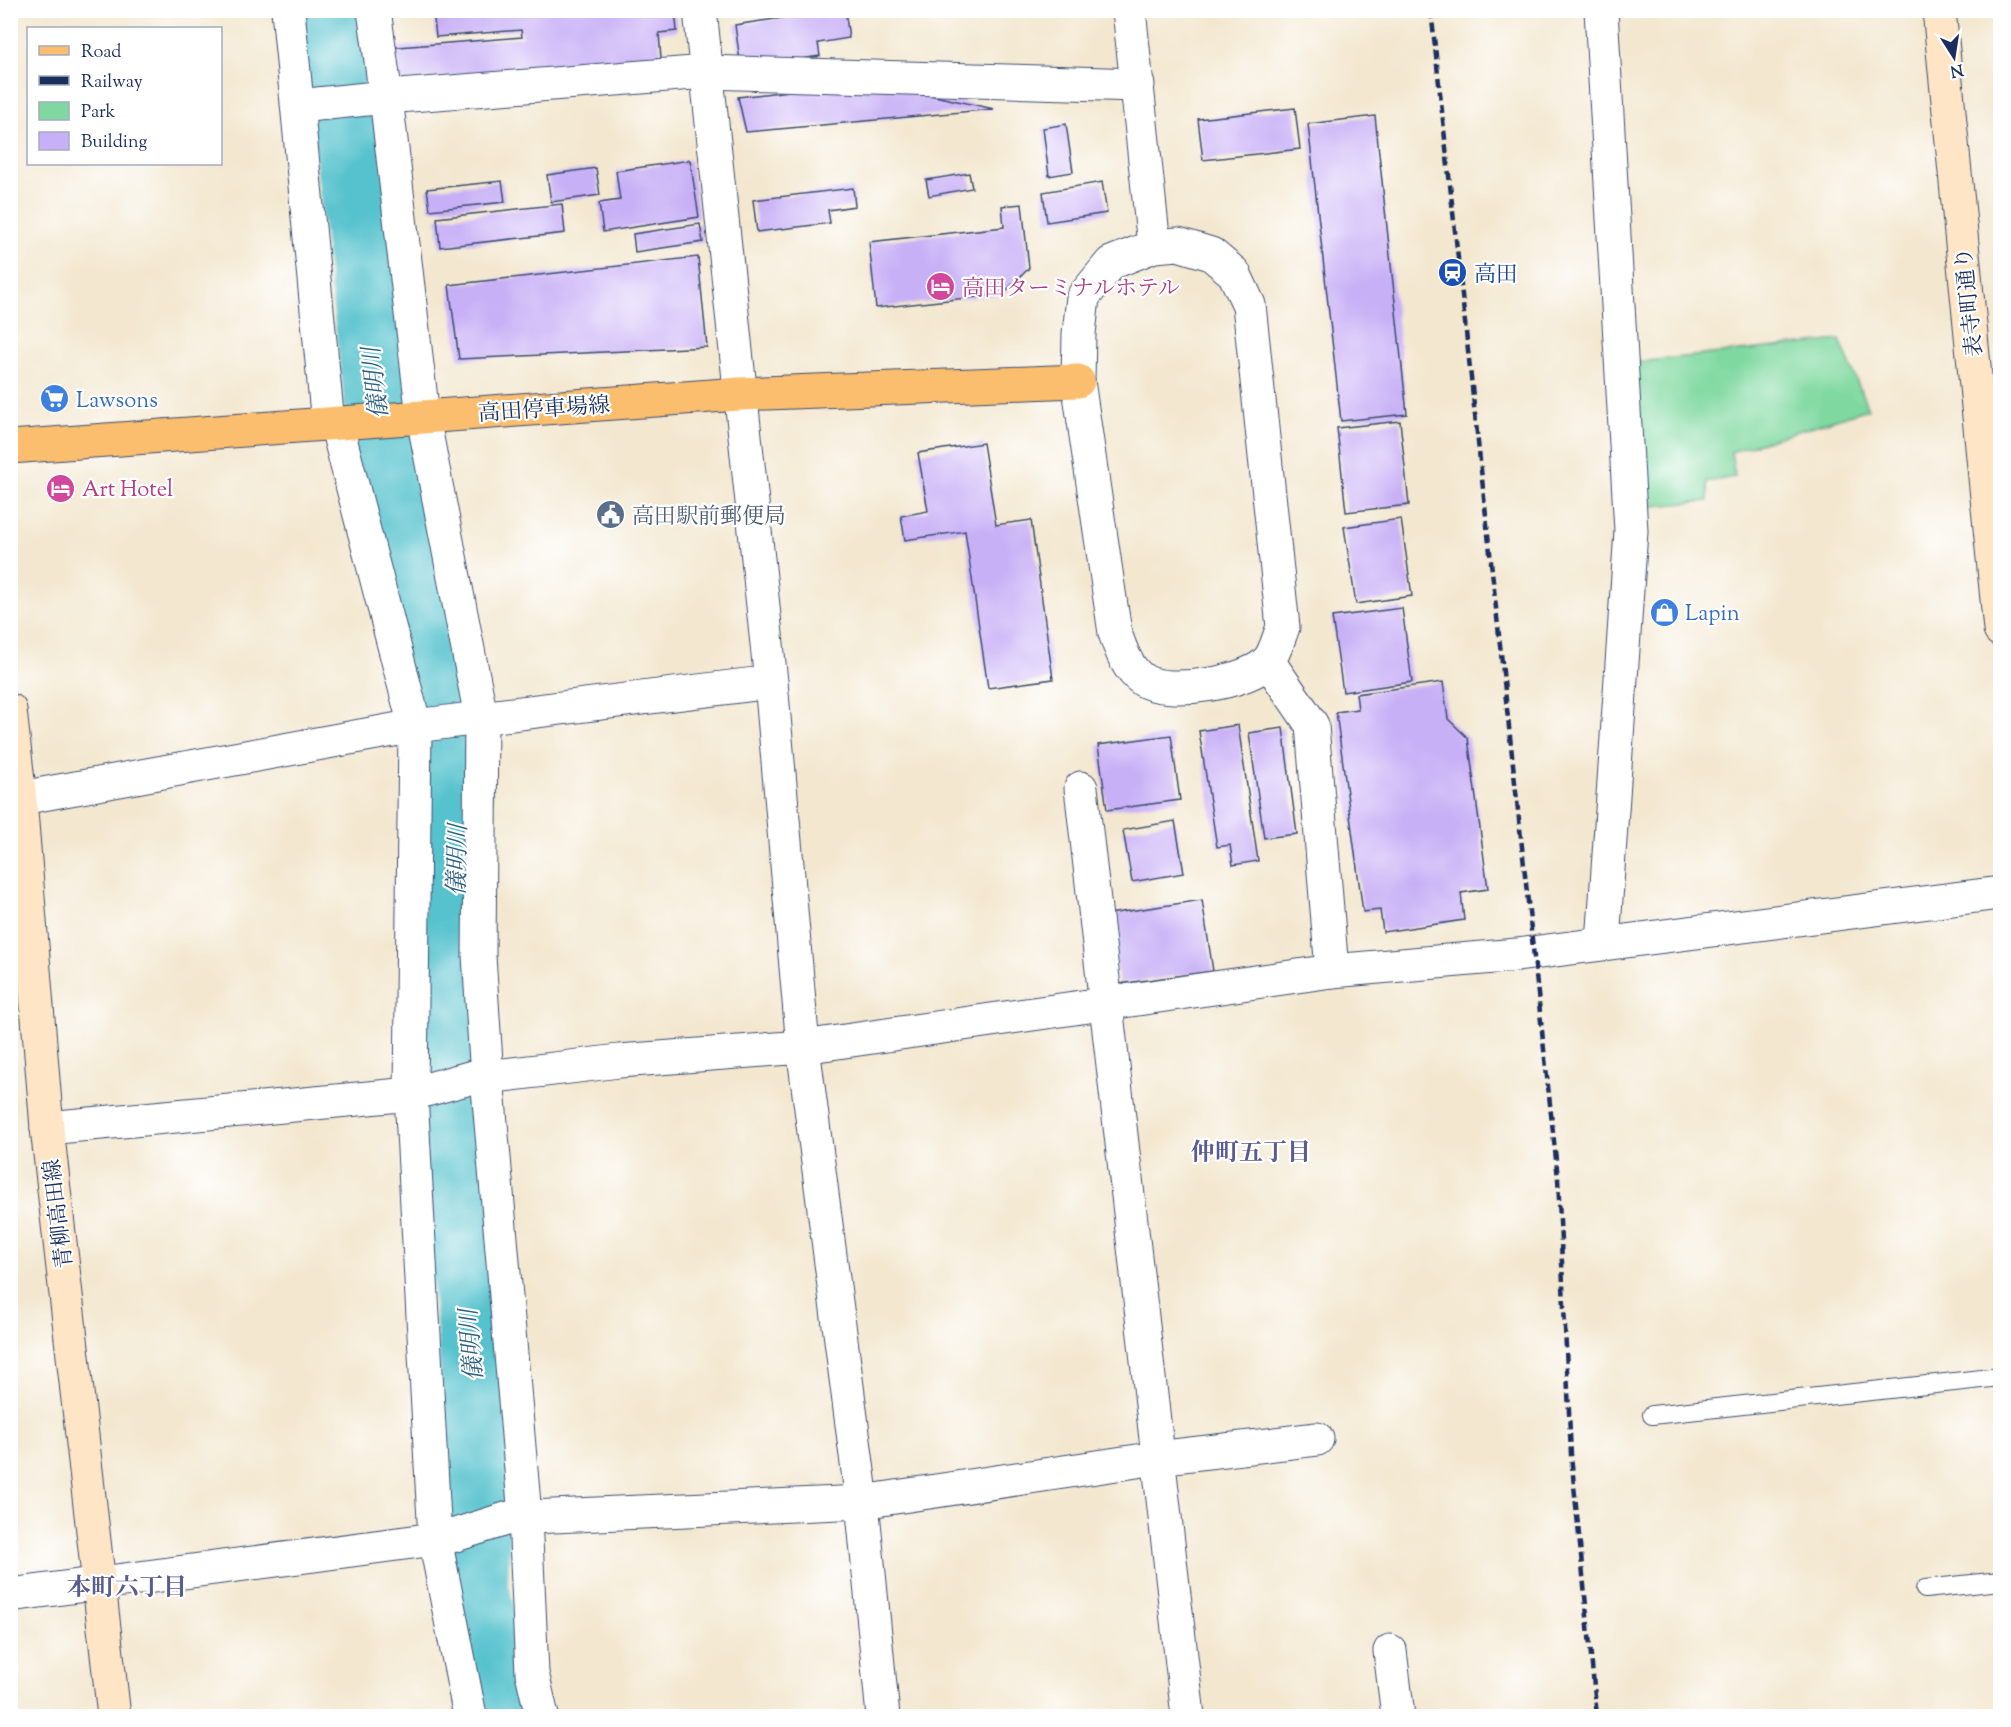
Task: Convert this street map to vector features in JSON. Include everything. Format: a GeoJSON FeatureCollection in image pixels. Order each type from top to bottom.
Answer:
{"type":"FeatureCollection","features":[{"type":"Feature","properties":{"kind":"main road","name":"表寺町通り"},"geometry":{"type":"LineString","coordinates":[[1939,10],[2001,630]]}},
{"type":"Feature","properties":{"kind":"main road","name":"高田停車場線"},"geometry":{"type":"LineString","coordinates":[[10,447],[739,394],[1078,381]]}},
{"type":"Feature","properties":{"kind":"main road","name":"青柳高田線"},"geometry":{"type":"LineString","coordinates":[[10,710],[15,799],[47,1128],[114,1716]]}},
{"type":"Feature","properties":{"kind":"street"},"geometry":{"type":"LineString","coordinates":[[288,10],[308,104],[338,423],[416,726],[411,1094],[444,1537],[470,1716]]}},
{"type":"Feature","properties":{"kind":"street"},"geometry":{"type":"LineString","coordinates":[[374,10],[412,417],[481,717],[480,1077],[532,1673],[542,1716]]}},
{"type":"Feature","properties":{"kind":"street"},"geometry":{"type":"LineString","coordinates":[[700,10],[771,682],[803,1047],[862,1502],[883,1716]]}},
{"type":"Feature","properties":{"kind":"street"},"geometry":{"type":"LineString","coordinates":[[1129,10],[1154,246]]}},
{"type":"Feature","properties":{"kind":"street"},"geometry":{"type":"LineString","coordinates":[[1602,11],[1631,531],[1602,944]]}},
{"type":"Feature","properties":{"kind":"street"},"geometry":{"type":"LineString","coordinates":[[308,104],[706,72],[1138,85]]}},
{"type":"Feature","properties":{"kind":"street"},"geometry":{"type":"LineString","coordinates":[[1178,244],[1211,254],[1234,273],[1249,305],[1283,627],[1268,661],[1246,675],[1221,684],[1162,688],[1143,680],[1125,661],[1115,633],[1078,381],[1083,297],[1111,263],[1154,246],[1178,244]]}},
{"type":"Feature","properties":{"kind":"street"},"geometry":{"type":"LineString","coordinates":[[1268,661],[1312,725],[1332,971]]}},
{"type":"Feature","properties":{"kind":"street"},"geometry":{"type":"LineString","coordinates":[[15,799],[416,726],[771,682]]}},
{"type":"Feature","properties":{"kind":"street"},"geometry":{"type":"LineString","coordinates":[[1081,788],[1188,1716]]}},
{"type":"Feature","properties":{"kind":"street"},"geometry":{"type":"LineString","coordinates":[[47,1128],[411,1094],[480,1077],[619,1061],[803,1047],[1332,971],[1517,955],[2001,893]]}},
{"type":"Feature","properties":{"kind":"street"},"geometry":{"type":"LineString","coordinates":[[10,1595],[444,1537],[517,1517],[862,1502],[1157,1458],[1317,1439]]}},
{"type":"Feature","properties":{"kind":"street"},"geometry":{"type":"LineString","coordinates":[[1390,1651],[1398,1716]]}},
{"type":"Feature","properties":{"kind":"lane"},"geometry":{"type":"LineString","coordinates":[[1652,1414],[2001,1377]]}},
{"type":"Feature","properties":{"kind":"lane"},"geometry":{"type":"LineString","coordinates":[[1925,1589],[2001,1581]]}},
{"type":"Feature","properties":{"kind":"green space"},"geometry":{"type":"Polygon","coordinates":[[[1840,340],[1868,409],[1731,452],[1735,477],[1707,482],[1708,501],[1643,507],[1629,363],[1840,340]]]}},
{"type":"Feature","properties":{"kind":"building"},"geometry":{"type":"Polygon","coordinates":[[[433,10],[675,10],[677,31],[659,33],[661,59],[389,82],[386,48],[522,37],[521,30],[436,37],[433,10]]]}},
{"type":"Feature","properties":{"kind":"building"},"geometry":{"type":"Polygon","coordinates":[[[845,10],[849,38],[818,43],[820,56],[741,68],[735,25],[845,10]]]}},
{"type":"Feature","properties":{"kind":"building"},"geometry":{"type":"Polygon","coordinates":[[[870,82],[994,109],[746,132],[738,97],[870,82]]]}},
{"type":"Feature","properties":{"kind":"building"},"geometry":{"type":"Polygon","coordinates":[[[1295,108],[1300,149],[1203,160],[1198,119],[1295,108]]]}},
{"type":"Feature","properties":{"kind":"building"},"geometry":{"type":"Polygon","coordinates":[[[1375,116],[1407,414],[1341,421],[1308,124],[1375,116]]]}},
{"type":"Feature","properties":{"kind":"building"},"geometry":{"type":"Polygon","coordinates":[[[1066,124],[1073,172],[1049,176],[1043,128],[1066,124]]]}},
{"type":"Feature","properties":{"kind":"building"},"geometry":{"type":"Polygon","coordinates":[[[690,160],[699,217],[603,232],[599,203],[620,200],[616,171],[690,160]]]}},
{"type":"Feature","properties":{"kind":"building"},"geometry":{"type":"Polygon","coordinates":[[[596,168],[600,195],[551,202],[547,175],[596,168]]]}},
{"type":"Feature","properties":{"kind":"building"},"geometry":{"type":"Polygon","coordinates":[[[969,173],[972,188],[929,196],[926,180],[969,173]]]}},
{"type":"Feature","properties":{"kind":"building"},"geometry":{"type":"Polygon","coordinates":[[[502,181],[505,202],[430,210],[427,189],[502,181]]]}},
{"type":"Feature","properties":{"kind":"building"},"geometry":{"type":"Polygon","coordinates":[[[1102,182],[1107,213],[1047,222],[1043,192],[1102,182]]]}},
{"type":"Feature","properties":{"kind":"building"},"geometry":{"type":"Polygon","coordinates":[[[853,188],[855,206],[828,210],[830,223],[757,232],[753,200],[853,188]]]}},
{"type":"Feature","properties":{"kind":"building"},"geometry":{"type":"Polygon","coordinates":[[[562,204],[565,233],[440,247],[437,218],[562,204]]]}},
{"type":"Feature","properties":{"kind":"building"},"geometry":{"type":"Polygon","coordinates":[[[1022,204],[1029,268],[1003,294],[876,308],[869,242],[1004,227],[1002,206],[1022,204]]]}},
{"type":"Feature","properties":{"kind":"building"},"geometry":{"type":"Polygon","coordinates":[[[700,224],[703,242],[635,252],[633,234],[700,224]]]}},
{"type":"Feature","properties":{"kind":"building"},"geometry":{"type":"Polygon","coordinates":[[[698,257],[707,347],[459,359],[449,285],[698,257]]]}},
{"type":"Feature","properties":{"kind":"building"},"geometry":{"type":"Polygon","coordinates":[[[1400,421],[1409,505],[1346,512],[1337,428],[1400,421]]]}},
{"type":"Feature","properties":{"kind":"building"},"geometry":{"type":"Polygon","coordinates":[[[983,443],[996,525],[1031,520],[1053,679],[988,688],[965,531],[905,540],[901,516],[928,511],[918,453],[983,443]]]}},
{"type":"Feature","properties":{"kind":"building"},"geometry":{"type":"Polygon","coordinates":[[[1401,519],[1412,596],[1356,604],[1344,527],[1401,519]]]}},
{"type":"Feature","properties":{"kind":"building"},"geometry":{"type":"Polygon","coordinates":[[[1402,608],[1412,682],[1343,692],[1332,617],[1402,608]]]}},
{"type":"Feature","properties":{"kind":"building"},"geometry":{"type":"Polygon","coordinates":[[[1443,682],[1448,719],[1468,738],[1488,889],[1461,893],[1464,920],[1383,932],[1380,910],[1363,912],[1336,712],[1358,709],[1356,694],[1443,682]]]}},
{"type":"Feature","properties":{"kind":"building"},"geometry":{"type":"Polygon","coordinates":[[[1238,725],[1258,861],[1233,865],[1230,845],[1217,847],[1199,731],[1238,725]]]}},
{"type":"Feature","properties":{"kind":"building"},"geometry":{"type":"Polygon","coordinates":[[[1283,728],[1297,834],[1264,838],[1249,733],[1283,728]]]}},
{"type":"Feature","properties":{"kind":"building"},"geometry":{"type":"Polygon","coordinates":[[[1171,735],[1180,800],[1107,810],[1098,745],[1171,735]]]}},
{"type":"Feature","properties":{"kind":"building"},"geometry":{"type":"Polygon","coordinates":[[[1175,821],[1184,873],[1132,882],[1123,830],[1175,821]]]}},
{"type":"Feature","properties":{"kind":"building"},"geometry":{"type":"Polygon","coordinates":[[[1202,900],[1213,971],[1119,984],[1109,914],[1202,900]]]}},
{"type":"Feature","properties":{"kind":"waterway","name":"儀明川"},"geometry":{"type":"LineString","coordinates":[[331,10],[382,443],[459,759],[453,1137],[480,1453],[475,1583],[504,1716]]}},
{"type":"Feature","properties":{"kind":"railway"},"geometry":{"type":"LineString","coordinates":[[1431,10],[1558,1178],[1571,1455],[1597,1716]]}},
{"type":"Feature","properties":{"kind":"place","name":"高田"},"geometry":{"type":"Point","coordinates":[1453,273]}},
{"type":"Feature","properties":{"kind":"place","name":"高田ターミナルホテル"},"geometry":{"type":"Point","coordinates":[941,287]}},
{"type":"Feature","properties":{"kind":"place","name":"Lawsons"},"geometry":{"type":"Point","coordinates":[55,399]}},
{"type":"Feature","properties":{"kind":"place","name":"Art Hotel"},"geometry":{"type":"Point","coordinates":[61,488]}},
{"type":"Feature","properties":{"kind":"place","name":"高田駅前郵便局"},"geometry":{"type":"Point","coordinates":[611,515]}},
{"type":"Feature","properties":{"kind":"place","name":"Lapin"},"geometry":{"type":"Point","coordinates":[1664,612]}},
{"type":"Feature","properties":{"kind":"district","name":"仲町五丁目"},"geometry":{"type":"Point","coordinates":[1251,1152]}},
{"type":"Feature","properties":{"kind":"district","name":"本町六丁目"},"geometry":{"type":"Point","coordinates":[127,1587]}}]}
